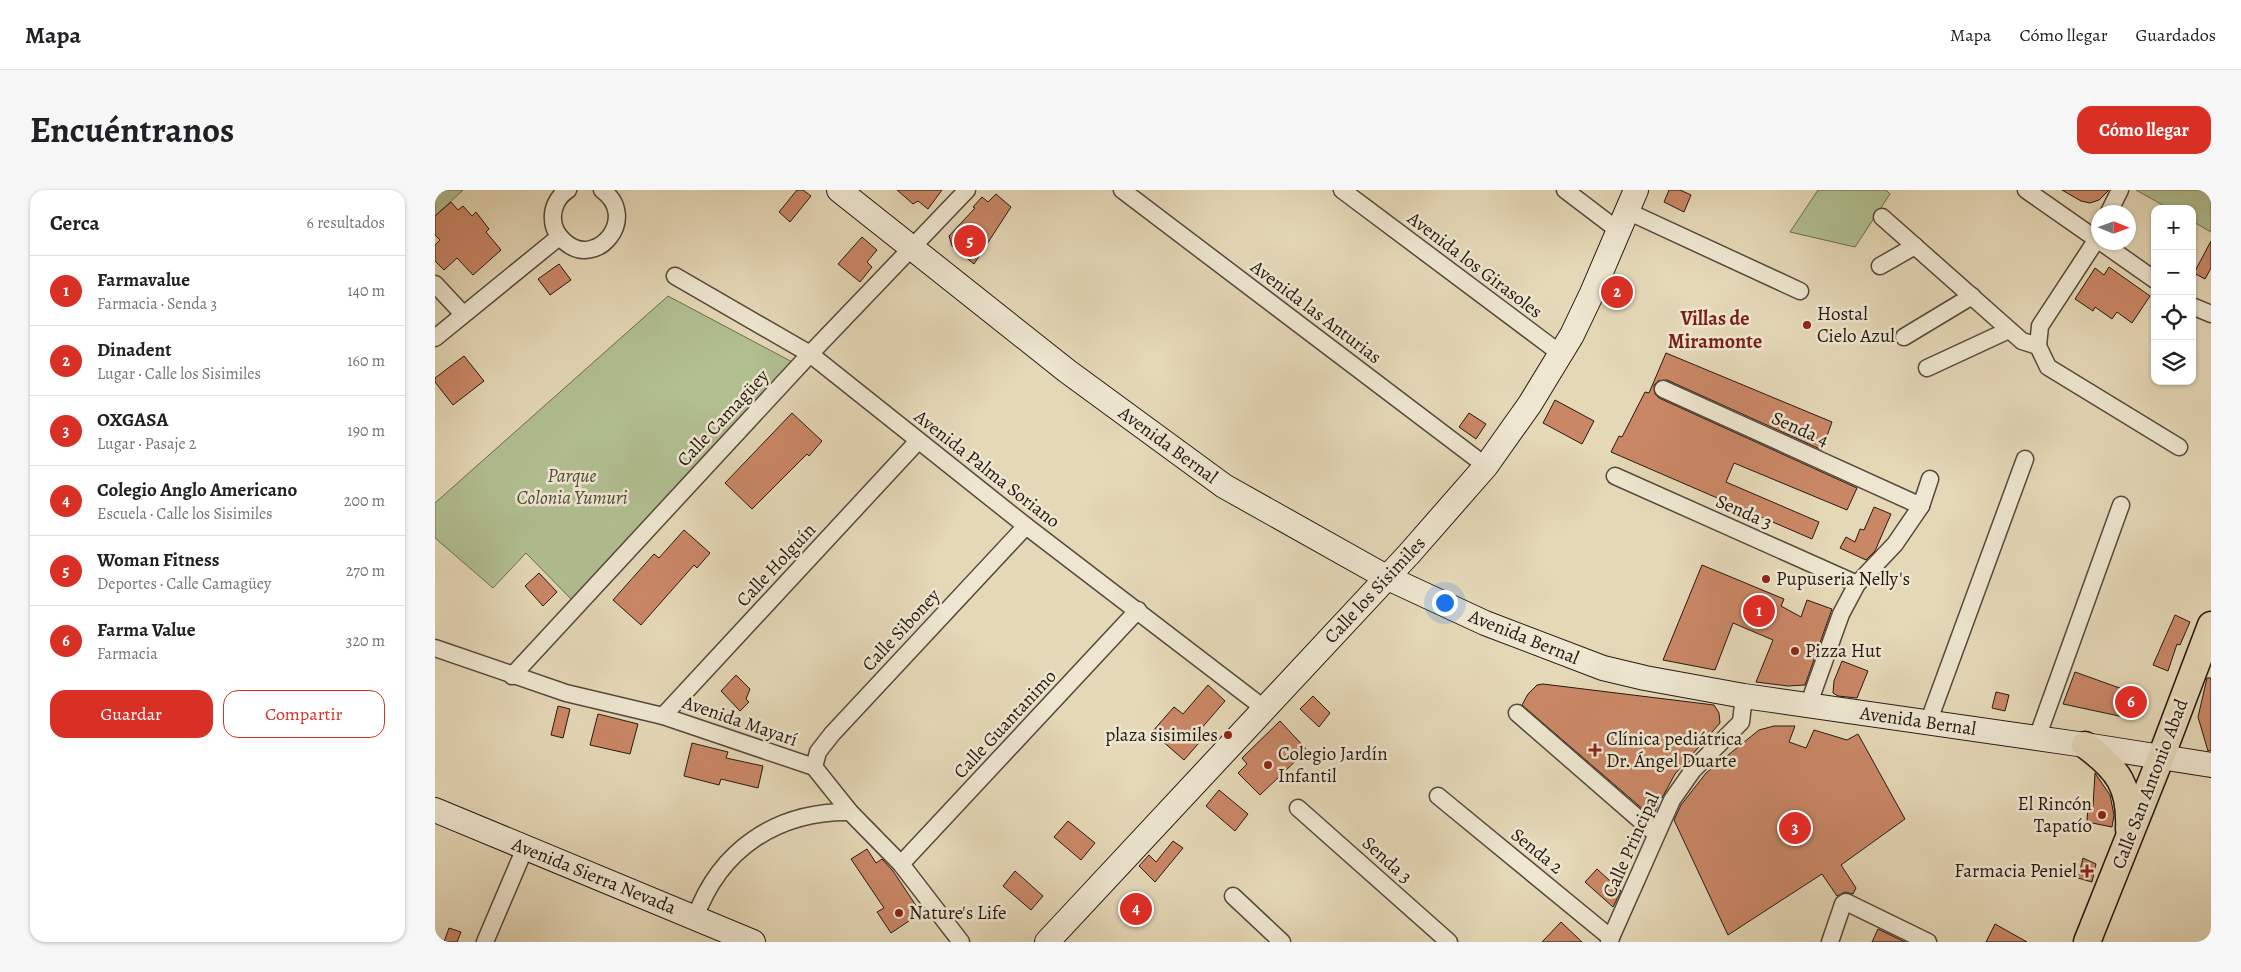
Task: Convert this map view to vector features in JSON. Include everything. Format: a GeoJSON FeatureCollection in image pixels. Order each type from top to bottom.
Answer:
{"type":"FeatureCollection","features":[{"type":"Feature","properties":{"kind":"main road","name":"Avenida Bernal"},"geometry":{"type":"LineString","coordinates":[[839,190],[1067,371],[1224,486],[1386,577],[1485,623],[1603,668],[1645,678],[1808,706],[2085,745],[2211,765]]}},
{"type":"Feature","properties":{"kind":"main road","name":"Calle los Sisimiles"},"geometry":{"type":"LineString","coordinates":[[1047,942],[1409,554],[1486,466],[1530,404],[1578,324],[1627,211]]}},
{"type":"Feature","properties":{"kind":"main road","name":"Calle San Antonio Abad"},"geometry":{"type":"LineString","coordinates":[[2087,942],[2161,758],[2211,625]]}},
{"type":"Feature","properties":{"kind":"main road"},"geometry":{"type":"LineString","coordinates":[[2085,745],[2107,761],[2122,783],[2130,809],[2129,836]]}},
{"type":"Feature","properties":{"kind":"main road","name":"Avenida Sierra Nevada"},"geometry":{"type":"LineString","coordinates":[[435,810],[753,942]]}},
{"type":"Feature","properties":{"kind":"street"},"geometry":{"type":"LineString","coordinates":[[568,190],[557,200],[553,210],[553,220],[559,237],[569,246],[578,249],[597,247],[611,236],[617,217],[611,199],[604,190]]}},
{"type":"Feature","properties":{"kind":"street","name":"Calle Camagüey"},"geometry":{"type":"LineString","coordinates":[[511,676],[810,354],[967,190]]}},
{"type":"Feature","properties":{"kind":"street","name":"Avenida las Anturias"},"geometry":{"type":"LineString","coordinates":[[1122,190],[1486,466]]}},
{"type":"Feature","properties":{"kind":"street","name":"Avenida los Girasoles"},"geometry":{"type":"LineString","coordinates":[[1342,190],[1561,354]]}},
{"type":"Feature","properties":{"kind":"street"},"geometry":{"type":"LineString","coordinates":[[1565,190],[1627,211],[1800,291]]}},
{"type":"Feature","properties":{"kind":"street"},"geometry":{"type":"LineString","coordinates":[[2026,190],[2091,235]]}},
{"type":"Feature","properties":{"kind":"street"},"geometry":{"type":"LineString","coordinates":[[2112,205],[2119,190]]}},
{"type":"Feature","properties":{"kind":"street"},"geometry":{"type":"LineString","coordinates":[[1883,217],[2022,341],[2038,346]]}},
{"type":"Feature","properties":{"kind":"street"},"geometry":{"type":"LineString","coordinates":[[435,338],[559,237]]}},
{"type":"Feature","properties":{"kind":"street"},"geometry":{"type":"LineString","coordinates":[[1880,266],[1915,246]]}},
{"type":"Feature","properties":{"kind":"street"},"geometry":{"type":"LineString","coordinates":[[2092,250],[2041,326],[2038,346],[2049,367],[2179,447]]}},
{"type":"Feature","properties":{"kind":"street"},"geometry":{"type":"LineString","coordinates":[[2113,250],[2151,277]]}},
{"type":"Feature","properties":{"kind":"street","name":"Avenida Palma Soriano"},"geometry":{"type":"LineString","coordinates":[[675,276],[810,354],[1026,526],[1265,709]]}},
{"type":"Feature","properties":{"kind":"street"},"geometry":{"type":"LineString","coordinates":[[435,284],[463,314]]}},
{"type":"Feature","properties":{"kind":"street"},"geometry":{"type":"LineString","coordinates":[[1904,337],[1972,296]]}},
{"type":"Feature","properties":{"kind":"street"},"geometry":{"type":"LineString","coordinates":[[2196,308],[2211,314]]}},
{"type":"Feature","properties":{"kind":"street"},"geometry":{"type":"LineString","coordinates":[[1927,368],[2009,330]]}},
{"type":"Feature","properties":{"kind":"street","name":"Senda 4"},"geometry":{"type":"LineString","coordinates":[[1663,389],[1921,506]]}},
{"type":"Feature","properties":{"kind":"street","name":"Calle Holguín"},"geometry":{"type":"LineString","coordinates":[[663,716],[919,441]]}},
{"type":"Feature","properties":{"kind":"street"},"geometry":{"type":"LineString","coordinates":[[1928,723],[2025,459]]}},
{"type":"Feature","properties":{"kind":"street","name":"Senda 3"},"geometry":{"type":"LineString","coordinates":[[1615,476],[1857,584]]}},
{"type":"Feature","properties":{"kind":"street"},"geometry":{"type":"LineString","coordinates":[[1808,706],[1841,614],[1857,584],[1895,544],[1921,506],[1930,479]]}},
{"type":"Feature","properties":{"kind":"street"},"geometry":{"type":"LineString","coordinates":[[2037,738],[2121,504]]}},
{"type":"Feature","properties":{"kind":"street","name":"Calle Siboney"},"geometry":{"type":"LineString","coordinates":[[814,767],[818,752],[832,734],[1026,526]]}},
{"type":"Feature","properties":{"kind":"street","name":"Calle Guantanimo"},"geometry":{"type":"LineString","coordinates":[[901,864],[1138,610]]}},
{"type":"Feature","properties":{"kind":"street","name":"Avenida Mayarí"},"geometry":{"type":"LineString","coordinates":[[435,648],[566,694],[663,716],[814,767],[850,812],[901,864],[961,942]]}},
{"type":"Feature","properties":{"kind":"street","name":"Calle Principal"},"geometry":{"type":"LineString","coordinates":[[1610,940],[1672,800],[1683,782],[1741,722],[1744,696]]}},
{"type":"Feature","properties":{"kind":"street"},"geometry":{"type":"LineString","coordinates":[[1517,713],[1656,834]]}},
{"type":"Feature","properties":{"kind":"street","name":"Senda 2"},"geometry":{"type":"LineString","coordinates":[[1438,796],[1610,940]]}},
{"type":"Feature","properties":{"kind":"street","name":"Senda 3"},"geometry":{"type":"LineString","coordinates":[[1298,808],[1449,942]]}},
{"type":"Feature","properties":{"kind":"street"},"geometry":{"type":"LineString","coordinates":[[695,918],[706,892],[721,869],[752,840],[776,826],[802,816],[830,812],[850,812]]}},
{"type":"Feature","properties":{"kind":"street"},"geometry":{"type":"LineString","coordinates":[[485,942],[525,848]]}},
{"type":"Feature","properties":{"kind":"street"},"geometry":{"type":"LineString","coordinates":[[1233,896],[1282,942]]}},
{"type":"Feature","properties":{"kind":"street"},"geometry":{"type":"LineString","coordinates":[[1830,942],[1843,904],[1849,903],[1928,942]]}},
{"type":"Feature","properties":{"kind":"green space"},"geometry":{"type":"Polygon","coordinates":[[[435,190],[463,190],[435,216],[435,190]]]}},
{"type":"Feature","properties":{"kind":"green space"},"geometry":{"type":"Polygon","coordinates":[[[1818,190],[1886,190],[1890,194],[1855,247],[1790,232],[1818,190]]]}},
{"type":"Feature","properties":{"kind":"green space"},"geometry":{"type":"Polygon","coordinates":[[[2136,190],[2211,190],[2211,232],[2196,223],[2196,205],[2163,205],[2136,190]]]}},
{"type":"Feature","properties":{"kind":"green space","name":"Parque Colonia Yumuri"},"geometry":{"type":"Polygon","coordinates":[[[668,296],[796,364],[573,601],[526,553],[493,588],[435,538],[435,503],[668,296]]]}},
{"type":"Feature","properties":{"kind":"building"},"geometry":{"type":"Polygon","coordinates":[[[797,190],[803,190],[811,196],[790,222],[779,212],[797,190]]]}},
{"type":"Feature","properties":{"kind":"building"},"geometry":{"type":"Polygon","coordinates":[[[897,190],[942,190],[928,209],[918,201],[913,204],[897,190]]]}},
{"type":"Feature","properties":{"kind":"building"},"geometry":{"type":"Polygon","coordinates":[[[1669,190],[1680,190],[1691,195],[1684,212],[1664,202],[1669,190]]]}},
{"type":"Feature","properties":{"kind":"building"},"geometry":{"type":"Polygon","coordinates":[[[2062,190],[2109,190],[2099,200],[2090,203],[2081,201],[2062,190]]]}},
{"type":"Feature","properties":{"kind":"building"},"geometry":{"type":"Polygon","coordinates":[[[996,194],[1011,207],[974,264],[952,246],[949,236],[975,208],[973,207],[982,197],[988,202],[996,194]]]}},
{"type":"Feature","properties":{"kind":"building"},"geometry":{"type":"Polygon","coordinates":[[[451,202],[458,210],[463,206],[472,216],[476,212],[489,229],[486,232],[501,250],[473,275],[457,258],[444,270],[435,261],[435,245],[440,240],[435,235],[435,216],[451,202]]]}},
{"type":"Feature","properties":{"kind":"building"},"geometry":{"type":"Polygon","coordinates":[[[862,237],[877,250],[867,262],[872,267],[860,282],[838,264],[862,237]]]}},
{"type":"Feature","properties":{"kind":"building"},"geometry":{"type":"Polygon","coordinates":[[[2211,241],[2211,268],[2205,279],[2196,274],[2196,269],[2211,241]]]}},
{"type":"Feature","properties":{"kind":"building"},"geometry":{"type":"Polygon","coordinates":[[[559,264],[571,280],[550,295],[538,279],[559,264]]]}},
{"type":"Feature","properties":{"kind":"building"},"geometry":{"type":"Polygon","coordinates":[[[2109,267],[2150,296],[2132,323],[2117,312],[2112,319],[2095,307],[2093,311],[2075,299],[2095,268],[2104,275],[2109,267]]]}},
{"type":"Feature","properties":{"kind":"building"},"geometry":{"type":"Polygon","coordinates":[[[1666,353],[1832,422],[1822,450],[1667,380],[1658,381],[1654,385],[1655,394],[1659,398],[1857,488],[1847,510],[1734,463],[1726,482],[1819,522],[1812,539],[1611,452],[1619,436],[1622,437],[1645,392],[1649,393],[1666,353]]]}},
{"type":"Feature","properties":{"kind":"building"},"geometry":{"type":"Polygon","coordinates":[[[464,356],[484,381],[453,405],[435,382],[435,378],[464,356]]]}},
{"type":"Feature","properties":{"kind":"building"},"geometry":{"type":"Polygon","coordinates":[[[1555,400],[1594,421],[1582,444],[1543,423],[1555,400]]]}},
{"type":"Feature","properties":{"kind":"building"},"geometry":{"type":"Polygon","coordinates":[[[792,413],[822,441],[809,456],[807,454],[752,509],[725,483],[792,413]]]}},
{"type":"Feature","properties":{"kind":"building"},"geometry":{"type":"Polygon","coordinates":[[[1469,413],[1486,424],[1476,439],[1459,427],[1469,413]]]}},
{"type":"Feature","properties":{"kind":"building"},"geometry":{"type":"Polygon","coordinates":[[[1874,507],[1891,514],[1875,551],[1866,560],[1840,548],[1846,537],[1855,542],[1860,529],[1864,530],[1874,507]]]}},
{"type":"Feature","properties":{"kind":"building"},"geometry":{"type":"Polygon","coordinates":[[[684,530],[710,553],[697,568],[694,565],[641,625],[613,600],[654,554],[659,558],[684,530]]]}},
{"type":"Feature","properties":{"kind":"building"},"geometry":{"type":"Polygon","coordinates":[[[1702,565],[1784,599],[1781,606],[1801,617],[1807,600],[1832,609],[1805,685],[1788,686],[1756,682],[1773,640],[1733,623],[1715,670],[1663,660],[1702,565]]]}},
{"type":"Feature","properties":{"kind":"building"},"geometry":{"type":"Polygon","coordinates":[[[539,573],[557,592],[543,606],[525,586],[539,573]]]}},
{"type":"Feature","properties":{"kind":"building"},"geometry":{"type":"Polygon","coordinates":[[[2175,615],[2190,622],[2180,645],[2177,644],[2168,671],[2153,665],[2175,615]]]}},
{"type":"Feature","properties":{"kind":"building"},"geometry":{"type":"Polygon","coordinates":[[[1842,661],[1868,671],[1857,698],[1838,696],[1833,693],[1834,681],[1842,661]]]}},
{"type":"Feature","properties":{"kind":"building"},"geometry":{"type":"Polygon","coordinates":[[[2075,672],[2142,696],[2138,711],[2128,716],[2119,716],[2063,704],[2075,672]]]}},
{"type":"Feature","properties":{"kind":"building"},"geometry":{"type":"Polygon","coordinates":[[[736,675],[750,689],[746,699],[749,702],[740,711],[721,691],[736,675]]]}},
{"type":"Feature","properties":{"kind":"building"},"geometry":{"type":"Polygon","coordinates":[[[2207,678],[2211,678],[2211,750],[2208,751],[2198,717],[2207,678]]]}},
{"type":"Feature","properties":{"kind":"building"},"geometry":{"type":"Polygon","coordinates":[[[1543,684],[1714,705],[1719,713],[1720,723],[1675,774],[1662,798],[1660,795],[1657,808],[1652,817],[1522,705],[1528,694],[1537,685],[1543,684]]]}},
{"type":"Feature","properties":{"kind":"building"},"geometry":{"type":"Polygon","coordinates":[[[1208,685],[1225,701],[1200,730],[1206,735],[1184,760],[1152,732],[1174,707],[1183,714],[1208,685]]]}},
{"type":"Feature","properties":{"kind":"building"},"geometry":{"type":"Polygon","coordinates":[[[1996,692],[2009,695],[2005,711],[1992,708],[1996,692]]]}},
{"type":"Feature","properties":{"kind":"building"},"geometry":{"type":"Polygon","coordinates":[[[1313,696],[1330,713],[1319,727],[1300,709],[1313,696]]]}},
{"type":"Feature","properties":{"kind":"building"},"geometry":{"type":"Polygon","coordinates":[[[558,706],[570,709],[563,738],[551,735],[558,706]]]}},
{"type":"Feature","properties":{"kind":"building"},"geometry":{"type":"Polygon","coordinates":[[[598,714],[638,724],[630,754],[590,745],[598,714]]]}},
{"type":"Feature","properties":{"kind":"building","name":"Colegio Jardín Infantil"},"geometry":{"type":"Polygon","coordinates":[[[1280,721],[1307,750],[1260,795],[1238,773],[1247,764],[1242,758],[1280,721]]]}},
{"type":"Feature","properties":{"kind":"building"},"geometry":{"type":"Polygon","coordinates":[[[1774,726],[1795,726],[1789,742],[1806,748],[1814,730],[1847,740],[1858,734],[1905,819],[1841,865],[1856,888],[1853,894],[1845,892],[1837,896],[1822,874],[1728,935],[1674,820],[1681,805],[1706,773],[1759,730],[1774,726]]]}},
{"type":"Feature","properties":{"kind":"building"},"geometry":{"type":"Polygon","coordinates":[[[692,743],[728,752],[726,758],[763,766],[758,788],[721,779],[719,785],[684,776],[692,743]]]}},
{"type":"Feature","properties":{"kind":"building"},"geometry":{"type":"Polygon","coordinates":[[[2095,773],[2110,795],[2114,815],[2112,827],[2087,822],[2088,805],[2093,806],[2095,773]]]}},
{"type":"Feature","properties":{"kind":"building"},"geometry":{"type":"Polygon","coordinates":[[[1219,790],[1248,814],[1235,831],[1206,806],[1219,790]]]}},
{"type":"Feature","properties":{"kind":"building"},"geometry":{"type":"Polygon","coordinates":[[[1068,821],[1095,843],[1081,860],[1054,837],[1068,821]]]}},
{"type":"Feature","properties":{"kind":"building"},"geometry":{"type":"Polygon","coordinates":[[[1173,841],[1183,848],[1155,882],[1139,866],[1149,855],[1156,862],[1173,841]]]}},
{"type":"Feature","properties":{"kind":"building"},"geometry":{"type":"Polygon","coordinates":[[[867,849],[876,863],[882,859],[893,871],[921,913],[891,933],[877,912],[884,908],[851,859],[867,849]]]}},
{"type":"Feature","properties":{"kind":"building","name":"Farmacia Peniel"},"geometry":{"type":"Polygon","coordinates":[[[2083,858],[2096,864],[2092,882],[2078,878],[2083,858]]]}},
{"type":"Feature","properties":{"kind":"building"},"geometry":{"type":"Polygon","coordinates":[[[1597,869],[1621,891],[1613,907],[1585,882],[1597,869]]]}},
{"type":"Feature","properties":{"kind":"building"},"geometry":{"type":"Polygon","coordinates":[[[1015,871],[1043,896],[1031,910],[1003,886],[1015,871]]]}},
{"type":"Feature","properties":{"kind":"building"},"geometry":{"type":"Polygon","coordinates":[[[1561,922],[1582,942],[1542,942],[1561,922]]]}},
{"type":"Feature","properties":{"kind":"building"},"geometry":{"type":"Polygon","coordinates":[[[1995,924],[2027,942],[1986,942],[1995,924]]]}},
{"type":"Feature","properties":{"kind":"building"},"geometry":{"type":"Polygon","coordinates":[[[449,928],[461,932],[457,942],[444,942],[449,928]]]}},
{"type":"Feature","properties":{"kind":"building"},"geometry":{"type":"Polygon","coordinates":[[[1878,929],[1905,942],[1872,942],[1878,929]]]}},
{"type":"Feature","properties":{"kind":"place","name":"Woman Fitness"},"geometry":{"type":"Point","coordinates":[970,241]}},
{"type":"Feature","properties":{"kind":"place","name":"Dinadent"},"geometry":{"type":"Point","coordinates":[1617,292]}},
{"type":"Feature","properties":{"kind":"place","name":"Hostal Cielo Azul"},"geometry":{"type":"Point","coordinates":[1807,325]}},
{"type":"Feature","properties":{"kind":"place","name":"Pupuseria Nelly's"},"geometry":{"type":"Point","coordinates":[1766,579]}},
{"type":"Feature","properties":{"kind":"place","name":"Farmavalue"},"geometry":{"type":"Point","coordinates":[1759,611]}},
{"type":"Feature","properties":{"kind":"place","name":"Pizza Hut"},"geometry":{"type":"Point","coordinates":[1795,651]}},
{"type":"Feature","properties":{"kind":"place","name":"Farma Value"},"geometry":{"type":"Point","coordinates":[2131,702]}},
{"type":"Feature","properties":{"kind":"place","name":"plaza sisimiles"},"geometry":{"type":"Point","coordinates":[1228,735]}},
{"type":"Feature","properties":{"kind":"place","name":"Clínica pediátrica Dr. Ángel Duarte"},"geometry":{"type":"Point","coordinates":[1595,750]}},
{"type":"Feature","properties":{"kind":"place","name":"Colegio Jardín Infantil"},"geometry":{"type":"Point","coordinates":[1268,765]}},
{"type":"Feature","properties":{"kind":"place","name":"El Rincón Tapatío"},"geometry":{"type":"Point","coordinates":[2102,815]}},
{"type":"Feature","properties":{"kind":"place","name":"OXGASA"},"geometry":{"type":"Point","coordinates":[1795,828]}},
{"type":"Feature","properties":{"kind":"place","name":"Farmacia Peniel"},"geometry":{"type":"Point","coordinates":[2087,871]}},
{"type":"Feature","properties":{"kind":"place","name":"Colegio Anglo Americano"},"geometry":{"type":"Point","coordinates":[1136,909]}},
{"type":"Feature","properties":{"kind":"place","name":"Nature's Life"},"geometry":{"type":"Point","coordinates":[899,913]}},
{"type":"Feature","properties":{"kind":"district","name":"Villas de Miramonte"},"geometry":{"type":"Point","coordinates":[1715,330]}}]}
